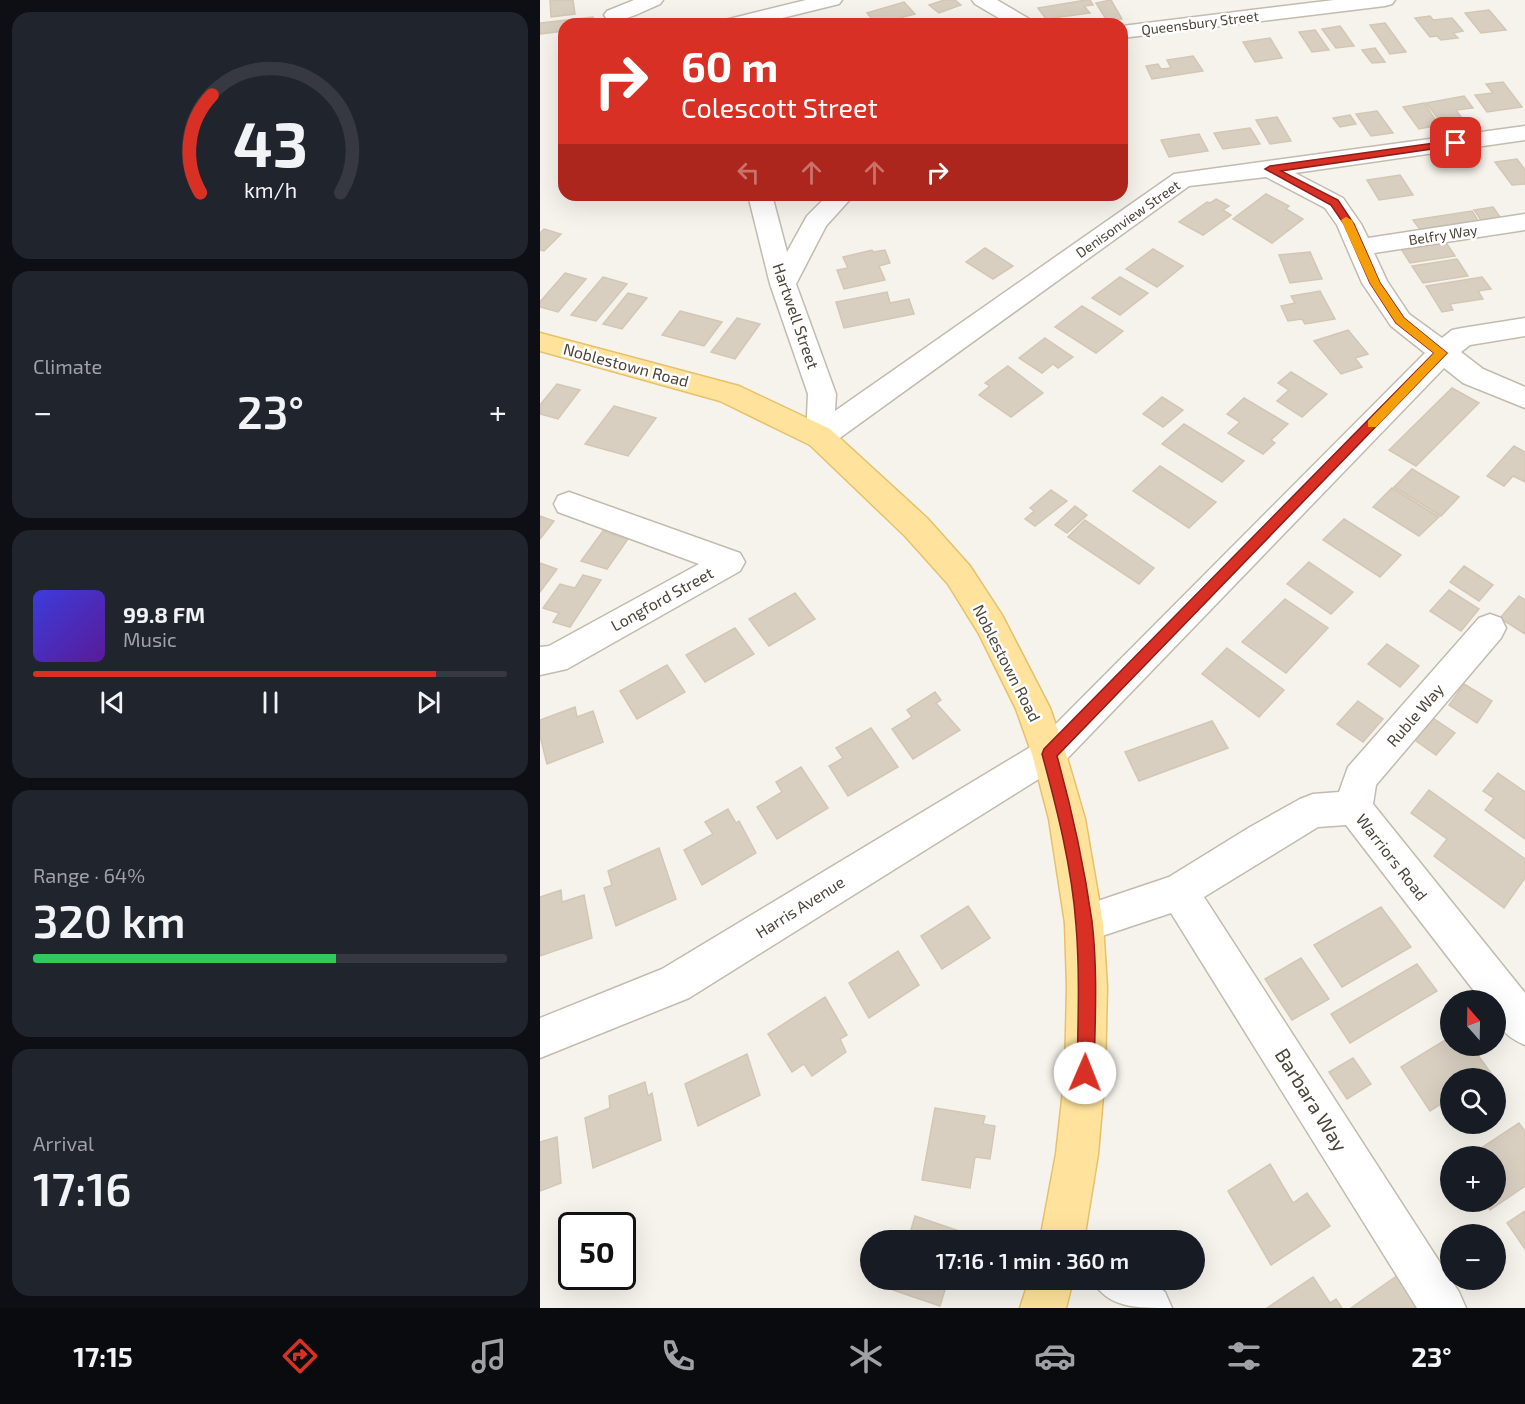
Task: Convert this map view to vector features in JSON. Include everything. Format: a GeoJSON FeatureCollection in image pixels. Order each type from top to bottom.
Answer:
{"type":"FeatureCollection","features":[{"type":"Feature","properties":{"kind":"main road","name":"Noblestown Road"},"geometry":{"type":"LineString","coordinates":[[540,342],[729,393],[820,438],[916,527],[960,575],[1033,708],[1049,754],[1067,819],[1084,923],[1087,987],[1085,1073],[1077,1155],[1064,1230]]}},
{"type":"Feature","properties":{"kind":"main road","name":"Noblestown Road"},"geometry":{"type":"LineString","coordinates":[[1043,1308],[1048,1290]]}},
{"type":"Feature","properties":{"kind":"street"},"geometry":{"type":"LineString","coordinates":[[598,0],[618,18]]}},
{"type":"Feature","properties":{"kind":"street"},"geometry":{"type":"LineString","coordinates":[[621,18],[653,0]]}},
{"type":"Feature","properties":{"kind":"street"},"geometry":{"type":"LineString","coordinates":[[757,18],[832,0]]}},
{"type":"Feature","properties":{"kind":"street"},"geometry":{"type":"LineString","coordinates":[[982,0],[1014,18]]}},
{"type":"Feature","properties":{"kind":"street","name":"Queensbury Street"},"geometry":{"type":"LineString","coordinates":[[1128,31],[1385,0]]}},
{"type":"Feature","properties":{"kind":"street","name":"Denisonview Street"},"geometry":{"type":"LineString","coordinates":[[820,438],[1182,179],[1525,133]]}},
{"type":"Feature","properties":{"kind":"street"},"geometry":{"type":"LineString","coordinates":[[1270,169],[1334,203],[1349,224],[1375,283],[1400,320],[1473,376],[1525,398]]}},
{"type":"Feature","properties":{"kind":"street","name":"Hartwell Street"},"geometry":{"type":"LineString","coordinates":[[762,201],[783,284],[822,394],[820,438]]}},
{"type":"Feature","properties":{"kind":"street"},"geometry":{"type":"LineString","coordinates":[[783,284],[816,222],[836,201]]}},
{"type":"Feature","properties":{"kind":"street","name":"Belfry Way"},"geometry":{"type":"LineString","coordinates":[[1360,247],[1525,222]]}},
{"type":"Feature","properties":{"kind":"street","name":"Harris Avenue"},"geometry":{"type":"LineString","coordinates":[[540,1038],[675,984],[1049,754],[1442,353],[1462,337],[1525,327]]}},
{"type":"Feature","properties":{"kind":"street","name":"Longford Street"},"geometry":{"type":"LineString","coordinates":[[540,661],[555,659],[729,562],[569,504]]}},
{"type":"Feature","properties":{"kind":"street","name":"Ruble Way"},"geometry":{"type":"LineString","coordinates":[[1353,808],[1360,778],[1490,628]]}},
{"type":"Feature","properties":{"kind":"street","name":"Warriors Road"},"geometry":{"type":"LineString","coordinates":[[1084,923],[1179,892],[1263,839],[1313,811],[1353,808],[1520,1005]]}},
{"type":"Feature","properties":{"kind":"street","name":"Barbara Way"},"geometry":{"type":"LineString","coordinates":[[1179,892],[1443,1308]]}},
{"type":"Feature","properties":{"kind":"street"},"geometry":{"type":"LineString","coordinates":[[1126,1290],[1149,1308]]}},
{"type":"Feature","properties":{"kind":"building"},"geometry":{"type":"Polygon","coordinates":[[[550,0],[573,0],[575,14],[551,17],[550,0]]]}},
{"type":"Feature","properties":{"kind":"building"},"geometry":{"type":"Polygon","coordinates":[[[944,0],[955,0],[961,5],[939,13],[929,5],[944,0]]]}},
{"type":"Feature","properties":{"kind":"building"},"geometry":{"type":"Polygon","coordinates":[[[1086,0],[1090,0],[1093,5],[1084,6],[1090,13],[1053,18],[1045,18],[1038,8],[1086,0]]]}},
{"type":"Feature","properties":{"kind":"building"},"geometry":{"type":"Polygon","coordinates":[[[1111,0],[1121,18],[1105,18],[1096,3],[1111,0]]]}},
{"type":"Feature","properties":{"kind":"building"},"geometry":{"type":"Polygon","coordinates":[[[904,2],[915,14],[899,18],[871,18],[867,13],[904,2]]]}},
{"type":"Feature","properties":{"kind":"building"},"geometry":{"type":"Polygon","coordinates":[[[1489,10],[1506,30],[1481,33],[1465,13],[1489,10]]]}},
{"type":"Feature","properties":{"kind":"building"},"geometry":{"type":"Polygon","coordinates":[[[1430,16],[1433,20],[1452,18],[1463,31],[1453,33],[1458,38],[1441,40],[1437,36],[1430,37],[1415,18],[1430,16]]]}},
{"type":"Feature","properties":{"kind":"building"},"geometry":{"type":"Polygon","coordinates":[[[558,21],[558,32],[540,34],[540,23],[558,21]]]}},
{"type":"Feature","properties":{"kind":"building"},"geometry":{"type":"Polygon","coordinates":[[[1385,23],[1406,52],[1390,54],[1370,25],[1385,23]]]}},
{"type":"Feature","properties":{"kind":"building"},"geometry":{"type":"Polygon","coordinates":[[[1340,26],[1354,46],[1336,48],[1322,29],[1340,26]]]}},
{"type":"Feature","properties":{"kind":"building"},"geometry":{"type":"Polygon","coordinates":[[[1315,30],[1329,50],[1312,52],[1299,32],[1315,30]]]}},
{"type":"Feature","properties":{"kind":"building"},"geometry":{"type":"Polygon","coordinates":[[[1270,38],[1282,58],[1255,62],[1243,42],[1270,38]]]}},
{"type":"Feature","properties":{"kind":"building"},"geometry":{"type":"Polygon","coordinates":[[[1375,48],[1385,62],[1372,63],[1362,50],[1375,48]]]}},
{"type":"Feature","properties":{"kind":"building"},"geometry":{"type":"Polygon","coordinates":[[[1193,56],[1203,71],[1152,79],[1146,66],[1158,64],[1161,69],[1171,68],[1167,60],[1193,56]]]}},
{"type":"Feature","properties":{"kind":"building"},"geometry":{"type":"Polygon","coordinates":[[[1503,82],[1522,107],[1487,112],[1475,95],[1493,93],[1486,84],[1503,82]]]}},
{"type":"Feature","properties":{"kind":"building"},"geometry":{"type":"Polygon","coordinates":[[[1464,96],[1473,108],[1456,110],[1464,121],[1443,125],[1426,103],[1464,96]]]}},
{"type":"Feature","properties":{"kind":"building"},"geometry":{"type":"Polygon","coordinates":[[[1424,103],[1439,125],[1419,129],[1403,107],[1424,103]]]}},
{"type":"Feature","properties":{"kind":"building"},"geometry":{"type":"Polygon","coordinates":[[[1377,111],[1393,133],[1371,136],[1356,114],[1377,111]]]}},
{"type":"Feature","properties":{"kind":"building"},"geometry":{"type":"Polygon","coordinates":[[[1350,115],[1356,124],[1340,127],[1333,118],[1350,115]]]}},
{"type":"Feature","properties":{"kind":"building"},"geometry":{"type":"Polygon","coordinates":[[[1277,117],[1291,141],[1270,144],[1256,120],[1277,117]]]}},
{"type":"Feature","properties":{"kind":"building"},"geometry":{"type":"Polygon","coordinates":[[[1250,128],[1260,144],[1223,149],[1214,133],[1250,128]]]}},
{"type":"Feature","properties":{"kind":"building"},"geometry":{"type":"Polygon","coordinates":[[[1199,134],[1208,151],[1169,157],[1161,140],[1199,134]]]}},
{"type":"Feature","properties":{"kind":"building"},"geometry":{"type":"Polygon","coordinates":[[[1517,159],[1525,170],[1525,184],[1512,185],[1495,162],[1517,159]]]}},
{"type":"Feature","properties":{"kind":"building"},"geometry":{"type":"Polygon","coordinates":[[[1400,175],[1413,195],[1379,200],[1367,180],[1400,175]]]}},
{"type":"Feature","properties":{"kind":"building"},"geometry":{"type":"Polygon","coordinates":[[[1266,194],[1289,206],[1286,209],[1303,219],[1272,243],[1233,219],[1266,194]]]}},
{"type":"Feature","properties":{"kind":"building"},"geometry":{"type":"Polygon","coordinates":[[[1216,199],[1229,206],[1223,210],[1231,215],[1203,235],[1179,222],[1207,202],[1210,203],[1216,199]]]}},
{"type":"Feature","properties":{"kind":"building"},"geometry":{"type":"Polygon","coordinates":[[[1493,207],[1500,217],[1481,220],[1474,210],[1493,207]]]}},
{"type":"Feature","properties":{"kind":"building"},"geometry":{"type":"Polygon","coordinates":[[[1472,211],[1479,222],[1421,231],[1413,220],[1472,211]]]}},
{"type":"Feature","properties":{"kind":"building"},"geometry":{"type":"Polygon","coordinates":[[[544,229],[561,234],[544,251],[540,250],[540,233],[544,229]]]}},
{"type":"Feature","properties":{"kind":"building"},"geometry":{"type":"Polygon","coordinates":[[[1445,241],[1455,256],[1410,263],[1400,247],[1445,241]]]}},
{"type":"Feature","properties":{"kind":"building"},"geometry":{"type":"Polygon","coordinates":[[[985,248],[1013,266],[993,279],[966,262],[985,248]]]}},
{"type":"Feature","properties":{"kind":"building"},"geometry":{"type":"Polygon","coordinates":[[[1153,249],[1183,266],[1157,287],[1126,269],[1153,249]]]}},
{"type":"Feature","properties":{"kind":"building"},"geometry":{"type":"Polygon","coordinates":[[[872,250],[873,252],[885,250],[890,263],[879,266],[885,280],[844,289],[837,270],[848,268],[843,257],[872,250]]]}},
{"type":"Feature","properties":{"kind":"building"},"geometry":{"type":"Polygon","coordinates":[[[1310,252],[1322,279],[1290,283],[1279,255],[1310,252]]]}},
{"type":"Feature","properties":{"kind":"building"},"geometry":{"type":"Polygon","coordinates":[[[1457,259],[1468,276],[1423,283],[1412,266],[1457,259]]]}},
{"type":"Feature","properties":{"kind":"building"},"geometry":{"type":"Polygon","coordinates":[[[565,273],[586,279],[558,312],[540,307],[540,302],[565,273]]]}},
{"type":"Feature","properties":{"kind":"building"},"geometry":{"type":"Polygon","coordinates":[[[603,277],[627,284],[596,321],[571,315],[603,277]]]}},
{"type":"Feature","properties":{"kind":"building"},"geometry":{"type":"Polygon","coordinates":[[[1120,277],[1148,293],[1120,315],[1092,298],[1120,277]]]}},
{"type":"Feature","properties":{"kind":"building"},"geometry":{"type":"Polygon","coordinates":[[[1482,277],[1491,289],[1478,291],[1483,299],[1450,304],[1453,310],[1442,312],[1426,286],[1482,277]]]}},
{"type":"Feature","properties":{"kind":"building"},"geometry":{"type":"Polygon","coordinates":[[[1320,291],[1335,319],[1305,324],[1302,319],[1288,321],[1281,306],[1295,303],[1291,296],[1320,291]]]}},
{"type":"Feature","properties":{"kind":"building"},"geometry":{"type":"Polygon","coordinates":[[[887,292],[890,303],[909,299],[914,314],[844,328],[836,302],[887,292]]]}},
{"type":"Feature","properties":{"kind":"building"},"geometry":{"type":"Polygon","coordinates":[[[628,293],[647,298],[622,329],[603,324],[628,293]]]}},
{"type":"Feature","properties":{"kind":"building"},"geometry":{"type":"Polygon","coordinates":[[[1082,306],[1123,331],[1096,353],[1055,327],[1082,306]]]}},
{"type":"Feature","properties":{"kind":"building"},"geometry":{"type":"Polygon","coordinates":[[[680,311],[722,322],[704,346],[662,335],[680,311]]]}},
{"type":"Feature","properties":{"kind":"building"},"geometry":{"type":"Polygon","coordinates":[[[737,318],[760,324],[735,359],[711,352],[737,318]]]}},
{"type":"Feature","properties":{"kind":"building"},"geometry":{"type":"Polygon","coordinates":[[[1348,330],[1368,354],[1355,358],[1362,367],[1341,374],[1314,341],[1348,330]]]}},
{"type":"Feature","properties":{"kind":"building"},"geometry":{"type":"Polygon","coordinates":[[[1045,338],[1073,357],[1058,368],[1053,364],[1042,373],[1019,358],[1045,338]]]}},
{"type":"Feature","properties":{"kind":"building"},"geometry":{"type":"Polygon","coordinates":[[[1008,366],[1043,393],[1011,417],[979,395],[990,386],[985,383],[1008,366]]]}},
{"type":"Feature","properties":{"kind":"building"},"geometry":{"type":"Polygon","coordinates":[[[1291,372],[1327,394],[1302,417],[1277,401],[1289,390],[1278,383],[1291,372]]]}},
{"type":"Feature","properties":{"kind":"building"},"geometry":{"type":"Polygon","coordinates":[[[557,384],[580,390],[558,419],[540,414],[540,405],[557,384]]]}},
{"type":"Feature","properties":{"kind":"building"},"geometry":{"type":"Polygon","coordinates":[[[1452,388],[1479,403],[1416,466],[1389,450],[1452,388]]]}},
{"type":"Feature","properties":{"kind":"building"},"geometry":{"type":"Polygon","coordinates":[[[1162,397],[1183,410],[1163,427],[1143,414],[1162,397]]]}},
{"type":"Feature","properties":{"kind":"building"},"geometry":{"type":"Polygon","coordinates":[[[1244,398],[1288,424],[1271,440],[1275,443],[1263,454],[1228,433],[1240,422],[1227,414],[1244,398]]]}},
{"type":"Feature","properties":{"kind":"building"},"geometry":{"type":"Polygon","coordinates":[[[614,406],[656,418],[628,456],[585,444],[614,406]]]}},
{"type":"Feature","properties":{"kind":"building"},"geometry":{"type":"Polygon","coordinates":[[[1184,424],[1244,461],[1222,482],[1162,444],[1184,424]]]}},
{"type":"Feature","properties":{"kind":"building"},"geometry":{"type":"Polygon","coordinates":[[[1514,446],[1525,452],[1525,482],[1513,476],[1504,486],[1487,476],[1514,446]]]}},
{"type":"Feature","properties":{"kind":"building"},"geometry":{"type":"Polygon","coordinates":[[[1160,466],[1216,502],[1189,528],[1133,491],[1160,466]]]}},
{"type":"Feature","properties":{"kind":"building"},"geometry":{"type":"Polygon","coordinates":[[[1412,469],[1459,497],[1441,516],[1394,487],[1412,469]]]}},
{"type":"Feature","properties":{"kind":"building"},"geometry":{"type":"Polygon","coordinates":[[[1392,488],[1439,517],[1419,536],[1373,507],[1392,488]]]}},
{"type":"Feature","properties":{"kind":"building"},"geometry":{"type":"Polygon","coordinates":[[[1051,490],[1067,501],[1035,526],[1025,519],[1034,511],[1030,508],[1051,490]]]}},
{"type":"Feature","properties":{"kind":"building"},"geometry":{"type":"Polygon","coordinates":[[[1075,506],[1087,515],[1067,533],[1055,525],[1075,506]]]}},
{"type":"Feature","properties":{"kind":"building"},"geometry":{"type":"Polygon","coordinates":[[[540,516],[554,521],[540,539],[540,516]]]}},
{"type":"Feature","properties":{"kind":"building"},"geometry":{"type":"Polygon","coordinates":[[[1344,519],[1401,555],[1380,577],[1323,540],[1344,519]]]}},
{"type":"Feature","properties":{"kind":"building"},"geometry":{"type":"Polygon","coordinates":[[[1085,520],[1154,568],[1139,584],[1068,537],[1085,520]]]}},
{"type":"Feature","properties":{"kind":"building"},"geometry":{"type":"Polygon","coordinates":[[[603,531],[628,539],[607,569],[581,561],[603,531]]]}},
{"type":"Feature","properties":{"kind":"building"},"geometry":{"type":"Polygon","coordinates":[[[1309,562],[1353,592],[1331,614],[1287,584],[1309,562]]]}},
{"type":"Feature","properties":{"kind":"building"},"geometry":{"type":"Polygon","coordinates":[[[540,563],[557,569],[540,592],[540,563]]]}},
{"type":"Feature","properties":{"kind":"building"},"geometry":{"type":"Polygon","coordinates":[[[1464,566],[1493,585],[1479,601],[1450,582],[1464,566]]]}},
{"type":"Feature","properties":{"kind":"building"},"geometry":{"type":"Polygon","coordinates":[[[583,575],[601,580],[570,627],[553,622],[559,613],[543,608],[560,584],[575,588],[583,575]]]}},
{"type":"Feature","properties":{"kind":"building"},"geometry":{"type":"Polygon","coordinates":[[[1449,590],[1479,609],[1461,631],[1430,611],[1449,590]]]}},
{"type":"Feature","properties":{"kind":"building"},"geometry":{"type":"Polygon","coordinates":[[[795,593],[815,619],[769,646],[749,619],[795,593]]]}},
{"type":"Feature","properties":{"kind":"building"},"geometry":{"type":"Polygon","coordinates":[[[1519,596],[1525,600],[1525,634],[1500,618],[1519,596]]]}},
{"type":"Feature","properties":{"kind":"building"},"geometry":{"type":"Polygon","coordinates":[[[1285,599],[1328,628],[1286,673],[1242,642],[1285,599]]]}},
{"type":"Feature","properties":{"kind":"building"},"geometry":{"type":"Polygon","coordinates":[[[735,628],[754,654],[705,682],[686,655],[735,628]]]}},
{"type":"Feature","properties":{"kind":"building"},"geometry":{"type":"Polygon","coordinates":[[[1387,644],[1419,666],[1400,687],[1368,664],[1387,644]]]}},
{"type":"Feature","properties":{"kind":"building"},"geometry":{"type":"Polygon","coordinates":[[[1227,648],[1284,690],[1259,717],[1202,674],[1227,648]]]}},
{"type":"Feature","properties":{"kind":"building"},"geometry":{"type":"Polygon","coordinates":[[[667,665],[685,692],[637,719],[620,691],[667,665]]]}},
{"type":"Feature","properties":{"kind":"building"},"geometry":{"type":"Polygon","coordinates":[[[1464,684],[1492,701],[1477,723],[1449,705],[1464,684]]]}},
{"type":"Feature","properties":{"kind":"building"},"geometry":{"type":"Polygon","coordinates":[[[935,692],[941,700],[936,703],[960,730],[913,759],[892,729],[912,717],[907,710],[935,692]]]}},
{"type":"Feature","properties":{"kind":"building"},"geometry":{"type":"Polygon","coordinates":[[[1358,701],[1383,719],[1363,742],[1337,724],[1358,701]]]}},
{"type":"Feature","properties":{"kind":"building"},"geometry":{"type":"Polygon","coordinates":[[[575,707],[577,717],[593,711],[603,742],[547,764],[540,736],[540,720],[575,707]]]}},
{"type":"Feature","properties":{"kind":"building"},"geometry":{"type":"Polygon","coordinates":[[[1427,714],[1455,733],[1436,755],[1409,736],[1427,714]]]}},
{"type":"Feature","properties":{"kind":"building"},"geometry":{"type":"Polygon","coordinates":[[[1212,721],[1228,748],[1139,781],[1125,752],[1212,721]]]}},
{"type":"Feature","properties":{"kind":"building"},"geometry":{"type":"Polygon","coordinates":[[[871,728],[898,767],[848,796],[829,766],[843,758],[836,748],[871,728]]]}},
{"type":"Feature","properties":{"kind":"building"},"geometry":{"type":"Polygon","coordinates":[[[801,767],[828,808],[777,839],[757,807],[782,792],[776,782],[801,767]]]}},
{"type":"Feature","properties":{"kind":"building"},"geometry":{"type":"Polygon","coordinates":[[[1498,773],[1525,792],[1525,839],[1485,810],[1494,798],[1483,791],[1498,773]]]}},
{"type":"Feature","properties":{"kind":"building"},"geometry":{"type":"Polygon","coordinates":[[[1429,790],[1525,859],[1525,878],[1504,908],[1434,856],[1447,839],[1411,813],[1429,790]]]}},
{"type":"Feature","properties":{"kind":"building"},"geometry":{"type":"Polygon","coordinates":[[[728,809],[736,823],[739,821],[756,853],[702,885],[684,850],[713,834],[705,822],[728,809]]]}},
{"type":"Feature","properties":{"kind":"building"},"geometry":{"type":"Polygon","coordinates":[[[659,848],[676,899],[616,926],[604,888],[612,885],[608,871],[659,848]]]}},
{"type":"Feature","properties":{"kind":"building"},"geometry":{"type":"Polygon","coordinates":[[[561,890],[562,902],[584,895],[592,938],[540,956],[540,897],[561,890]]]}},
{"type":"Feature","properties":{"kind":"building"},"geometry":{"type":"Polygon","coordinates":[[[968,906],[990,938],[942,969],[921,936],[968,906]]]}},
{"type":"Feature","properties":{"kind":"building"},"geometry":{"type":"Polygon","coordinates":[[[1381,907],[1411,947],[1342,987],[1314,945],[1381,907]]]}},
{"type":"Feature","properties":{"kind":"building"},"geometry":{"type":"Polygon","coordinates":[[[898,951],[919,985],[869,1018],[849,983],[898,951]]]}},
{"type":"Feature","properties":{"kind":"building"},"geometry":{"type":"Polygon","coordinates":[[[1301,958],[1329,999],[1292,1020],[1265,979],[1301,958]]]}},
{"type":"Feature","properties":{"kind":"building"},"geometry":{"type":"Polygon","coordinates":[[[1417,964],[1437,991],[1350,1043],[1331,1014],[1417,964]]]}},
{"type":"Feature","properties":{"kind":"building"},"geometry":{"type":"Polygon","coordinates":[[[825,997],[847,1035],[840,1039],[846,1052],[812,1076],[804,1064],[792,1072],[768,1034],[825,997]]]}},
{"type":"Feature","properties":{"kind":"building"},"geometry":{"type":"Polygon","coordinates":[[[1440,1043],[1440,1056],[1478,1056],[1487,1068],[1440,1068],[1440,1104],[1430,1111],[1401,1067],[1440,1043]]]}},
{"type":"Feature","properties":{"kind":"building"},"geometry":{"type":"Polygon","coordinates":[[[747,1054],[760,1095],[698,1126],[685,1084],[747,1054]]]}},
{"type":"Feature","properties":{"kind":"building"},"geometry":{"type":"Polygon","coordinates":[[[1353,1058],[1371,1084],[1347,1099],[1329,1072],[1353,1058]]]}},
{"type":"Feature","properties":{"kind":"building"},"geometry":{"type":"Polygon","coordinates":[[[645,1082],[648,1096],[652,1093],[661,1140],[593,1168],[585,1118],[610,1108],[609,1096],[645,1082]]]}},
{"type":"Feature","properties":{"kind":"building"},"geometry":{"type":"Polygon","coordinates":[[[935,1108],[985,1116],[983,1124],[995,1126],[990,1159],[975,1157],[970,1188],[922,1180],[935,1108]]]}},
{"type":"Feature","properties":{"kind":"building"},"geometry":{"type":"Polygon","coordinates":[[[1519,1123],[1525,1131],[1525,1186],[1506,1199],[1506,1146],[1484,1146],[1506,1134],[1506,1132],[1519,1123]]]}},
{"type":"Feature","properties":{"kind":"building"},"geometry":{"type":"Polygon","coordinates":[[[557,1137],[561,1183],[540,1191],[540,1142],[557,1137]]]}},
{"type":"Feature","properties":{"kind":"building"},"geometry":{"type":"Polygon","coordinates":[[[1270,1164],[1293,1203],[1307,1193],[1330,1226],[1271,1265],[1228,1191],[1270,1164]]]}},
{"type":"Feature","properties":{"kind":"building"},"geometry":{"type":"Polygon","coordinates":[[[1525,1211],[1525,1249],[1507,1223],[1525,1211]]]}},
{"type":"Feature","properties":{"kind":"building"},"geometry":{"type":"Polygon","coordinates":[[[915,1216],[956,1230],[911,1230],[915,1216]]]}},
{"type":"Feature","properties":{"kind":"building"},"geometry":{"type":"Polygon","coordinates":[[[1398,1275],[1420,1308],[1351,1308],[1398,1275]]]}},
{"type":"Feature","properties":{"kind":"building"},"geometry":{"type":"Polygon","coordinates":[[[1313,1277],[1330,1303],[1336,1299],[1342,1308],[1267,1308],[1313,1277]]]}},
{"type":"Feature","properties":{"kind":"building"},"geometry":{"type":"Polygon","coordinates":[[[893,1290],[945,1290],[940,1306],[893,1290]]]}},
{"type":"Feature","properties":{"kind":"slow traffic"},"geometry":{"type":"LineString","coordinates":[[1346,220],[1375,283],[1400,320],[1442,353],[1372,424]]}},
{"type":"Feature","properties":{"kind":"route"},"geometry":{"type":"LineString","coordinates":[[1085,1073],[1087,987],[1084,923],[1067,819],[1049,754],[1442,353],[1400,320],[1375,283],[1349,224],[1334,203],[1304,185],[1270,169],[1456,143]]}}]}
